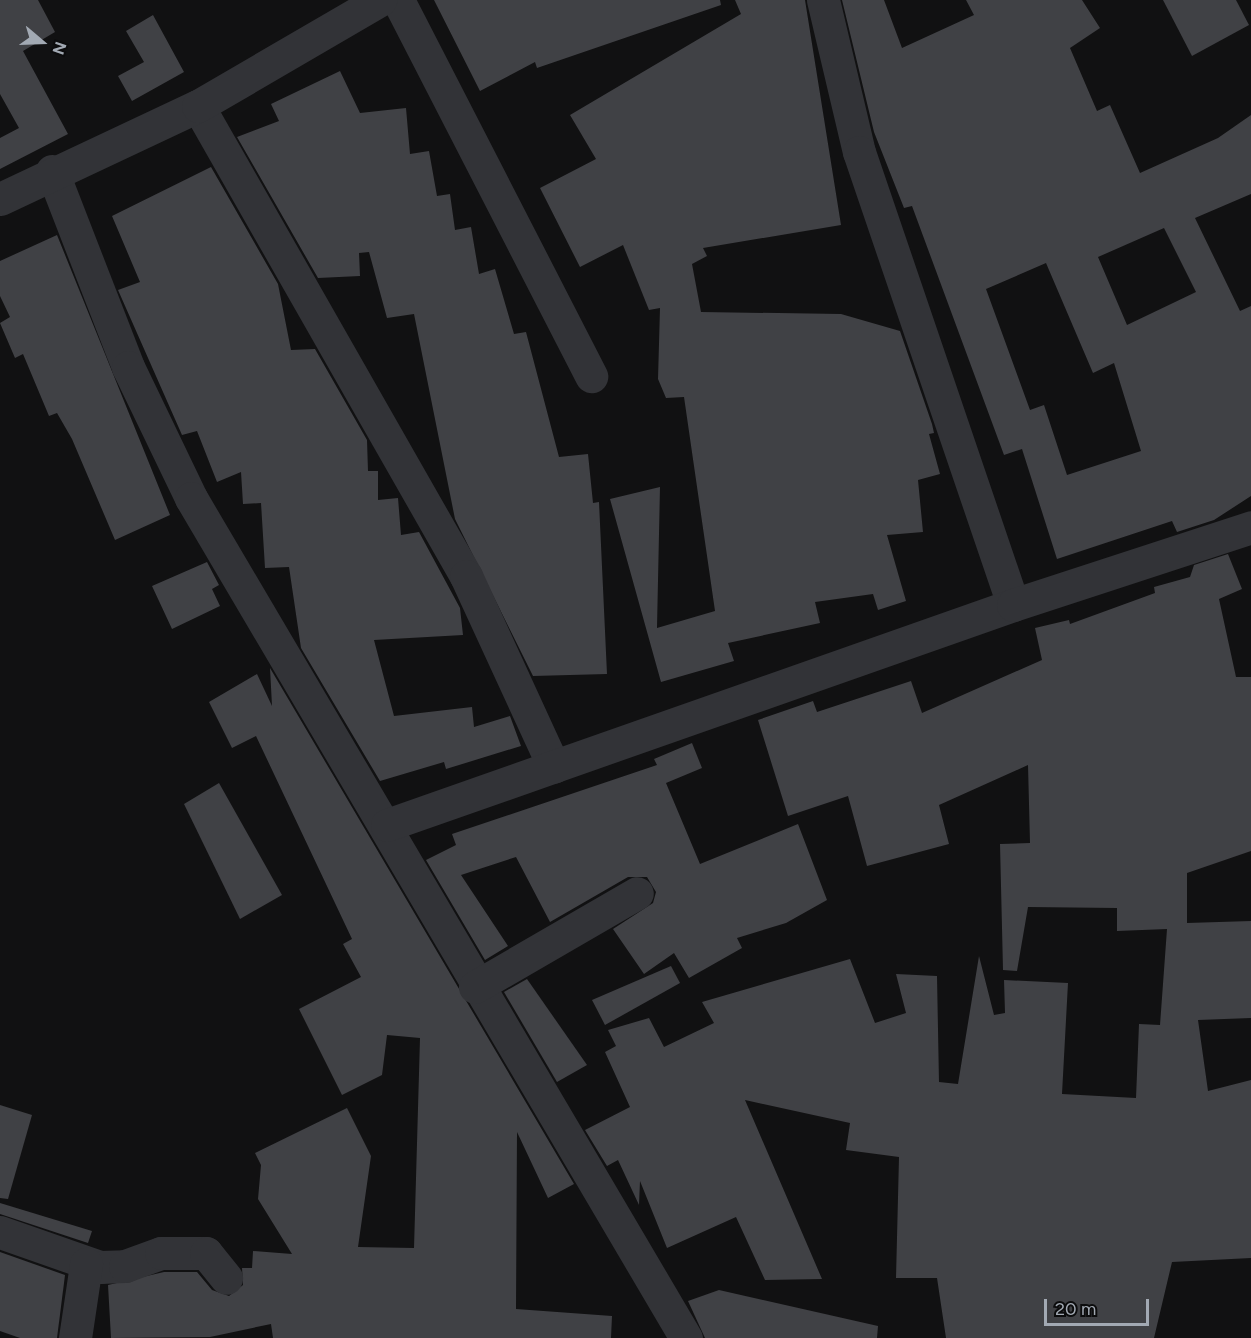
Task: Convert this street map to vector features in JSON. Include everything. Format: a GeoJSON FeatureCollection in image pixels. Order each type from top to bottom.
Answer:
{"type":"FeatureCollection","features":[{"type":"Feature","properties":{"kind":"street"},"geometry":{"type":"LineString","coordinates":[[0,199],[52,171],[198,106],[380,0]]}},
{"type":"Feature","properties":{"kind":"street"},"geometry":{"type":"LineString","coordinates":[[398,0],[591,376]]}},
{"type":"Feature","properties":{"kind":"street"},"geometry":{"type":"LineString","coordinates":[[824,0],[859,152],[1013,604]]}},
{"type":"Feature","properties":{"kind":"street"},"geometry":{"type":"LineString","coordinates":[[198,106],[466,576],[554,767]]}},
{"type":"Feature","properties":{"kind":"street"},"geometry":{"type":"LineString","coordinates":[[52,171],[128,367],[191,498],[387,825],[476,987],[686,1338]]}},
{"type":"Feature","properties":{"kind":"street"},"geometry":{"type":"LineString","coordinates":[[387,825],[1013,604],[1251,527]]}},
{"type":"Feature","properties":{"kind":"street"},"geometry":{"type":"LineString","coordinates":[[476,987],[636,893]]}},
{"type":"Feature","properties":{"kind":"street"},"geometry":{"type":"LineString","coordinates":[[0,1232],[86,1264],[125,1266],[138,1257],[188,1250],[206,1253],[226,1278]]}},
{"type":"Feature","properties":{"kind":"street"},"geometry":{"type":"LineString","coordinates":[[75,1338],[86,1264]]}},
{"type":"Feature","properties":{"kind":"building"},"geometry":{"type":"Polygon","coordinates":[[[0,0],[38,0],[55,32],[23,51],[68,134],[0,169],[0,138],[19,128],[0,94],[0,0]]]}},
{"type":"Feature","properties":{"kind":"building"},"geometry":{"type":"Polygon","coordinates":[[[434,0],[720,0],[721,5],[537,68],[535,62],[480,91],[434,0]]]}},
{"type":"Feature","properties":{"kind":"building"},"geometry":{"type":"Polygon","coordinates":[[[735,0],[805,0],[841,225],[703,248],[707,256],[692,264],[701,312],[841,314],[900,331],[932,424],[934,433],[929,434],[940,474],[918,480],[923,532],[887,535],[906,601],[878,610],[873,594],[815,602],[820,623],[728,643],[734,661],[661,682],[610,499],[660,487],[657,628],[715,611],[684,397],[666,398],[658,379],[660,308],[649,310],[623,245],[580,267],[540,188],[596,159],[570,115],[741,14],[735,0]]]}},
{"type":"Feature","properties":{"kind":"building"},"geometry":{"type":"Polygon","coordinates":[[[842,0],[884,0],[902,48],[974,15],[966,0],[1082,0],[1100,28],[1070,48],[1097,111],[1110,105],[1140,173],[1218,138],[1251,115],[1251,194],[1195,218],[1240,311],[1251,306],[1251,496],[1214,520],[1177,532],[1172,521],[1057,559],[1022,449],[1004,455],[912,206],[904,208],[874,132],[842,0]],[[1164,228],[1098,257],[1127,325],[1196,292],[1164,228]],[[1046,263],[986,289],[1030,410],[1044,405],[1067,475],[1141,451],[1114,363],[1093,373],[1046,263]]]}},
{"type":"Feature","properties":{"kind":"building"},"geometry":{"type":"Polygon","coordinates":[[[1163,0],[1236,0],[1249,25],[1192,56],[1163,0]]]}},
{"type":"Feature","properties":{"kind":"building"},"geometry":{"type":"Polygon","coordinates":[[[153,15],[184,72],[132,101],[118,76],[144,62],[126,31],[153,15]]]}},
{"type":"Feature","properties":{"kind":"building"},"geometry":{"type":"Polygon","coordinates":[[[340,71],[360,113],[406,108],[410,154],[429,151],[437,196],[450,194],[455,230],[471,227],[479,274],[495,269],[514,334],[526,332],[559,457],[588,454],[593,503],[599,502],[607,674],[533,676],[455,519],[414,314],[387,318],[369,252],[359,253],[360,276],[318,278],[237,137],[279,121],[271,104],[340,71]]]}},
{"type":"Feature","properties":{"kind":"building"},"geometry":{"type":"Polygon","coordinates":[[[211,167],[278,284],[291,350],[315,349],[367,440],[368,471],[378,471],[378,500],[398,498],[401,535],[419,532],[460,608],[463,635],[374,640],[394,716],[472,707],[474,727],[510,716],[521,746],[446,769],[444,762],[380,781],[301,648],[289,567],[265,568],[261,503],[243,504],[241,472],[217,482],[197,431],[182,435],[118,290],[140,282],[112,216],[211,167]]]}},
{"type":"Feature","properties":{"kind":"building"},"geometry":{"type":"Polygon","coordinates":[[[57,235],[170,515],[115,540],[72,439],[57,413],[49,416],[23,354],[15,358],[0,323],[10,317],[0,296],[0,261],[57,235]]]}},
{"type":"Feature","properties":{"kind":"building"},"geometry":{"type":"Polygon","coordinates":[[[1228,554],[1242,589],[1219,599],[1236,677],[1251,677],[1251,851],[1187,873],[1187,923],[1251,921],[1251,1018],[1198,1020],[1208,1091],[1251,1080],[1251,1258],[1172,1262],[1154,1338],[946,1338],[937,1278],[896,1278],[899,1157],[846,1150],[850,1123],[745,1100],[822,1279],[765,1280],[736,1217],[667,1248],[640,1181],[639,1205],[618,1160],[607,1166],[585,1130],[630,1107],[605,1052],[616,1046],[608,1030],[649,1018],[664,1047],[714,1023],[702,1002],[850,959],[875,1023],[906,1013],[896,974],[937,976],[939,1082],[958,1084],[979,956],[994,1015],[1005,1013],[1004,980],[1068,983],[1062,1094],[1136,1098],[1139,1024],[1160,1025],[1167,929],[1117,931],[1117,908],[1028,907],[1017,971],[1003,970],[1000,844],[1030,843],[1028,765],[939,805],[949,844],[867,866],[848,796],[788,816],[758,720],[813,701],[817,712],[911,681],[922,713],[1042,660],[1035,628],[1069,620],[1070,624],[1155,593],[1154,587],[1190,577],[1194,565],[1228,554]]]}},
{"type":"Feature","properties":{"kind":"building"},"geometry":{"type":"Polygon","coordinates":[[[207,562],[219,585],[212,589],[220,606],[172,629],[152,586],[207,562]]]}},
{"type":"Feature","properties":{"kind":"building"},"geometry":{"type":"Polygon","coordinates":[[[270,668],[574,1184],[548,1198],[517,1132],[516,1309],[612,1316],[611,1338],[273,1338],[271,1324],[210,1337],[111,1338],[108,1285],[164,1272],[197,1272],[212,1290],[229,1296],[243,1285],[242,1268],[252,1268],[253,1251],[292,1254],[258,1199],[261,1165],[255,1153],[347,1108],[371,1156],[358,1247],[414,1248],[420,1038],[387,1035],[382,1075],[342,1095],[299,1009],[361,977],[343,944],[352,939],[256,736],[232,748],[209,702],[257,674],[272,706],[270,668]]]}},
{"type":"Feature","properties":{"kind":"building"},"geometry":{"type":"Polygon","coordinates":[[[692,743],[702,768],[666,783],[700,864],[798,824],[827,900],[786,923],[737,938],[742,948],[689,978],[674,953],[644,974],[613,929],[653,903],[656,892],[647,877],[628,877],[550,922],[516,857],[461,875],[508,946],[485,960],[426,860],[456,845],[452,834],[657,765],[654,759],[692,743]]]}},
{"type":"Feature","properties":{"kind":"building"},"geometry":{"type":"Polygon","coordinates":[[[219,783],[282,895],[240,919],[184,804],[219,783]]]}},
{"type":"Feature","properties":{"kind":"building"},"geometry":{"type":"Polygon","coordinates":[[[671,966],[680,983],[605,1025],[592,1000],[671,966]]]}},
{"type":"Feature","properties":{"kind":"building"},"geometry":{"type":"Polygon","coordinates":[[[527,979],[587,1065],[557,1082],[504,992],[527,979]]]}},
{"type":"Feature","properties":{"kind":"building"},"geometry":{"type":"Polygon","coordinates":[[[0,1105],[32,1115],[8,1199],[0,1198],[0,1105]]]}},
{"type":"Feature","properties":{"kind":"building"},"geometry":{"type":"Polygon","coordinates":[[[0,1203],[92,1231],[88,1243],[0,1214],[0,1203]]]}},
{"type":"Feature","properties":{"kind":"building"},"geometry":{"type":"Polygon","coordinates":[[[0,1252],[65,1275],[57,1338],[20,1338],[0,1331],[0,1252]]]}},
{"type":"Feature","properties":{"kind":"building"},"geometry":{"type":"Polygon","coordinates":[[[719,1290],[878,1326],[877,1338],[705,1338],[688,1301],[719,1290]]]}}]}
